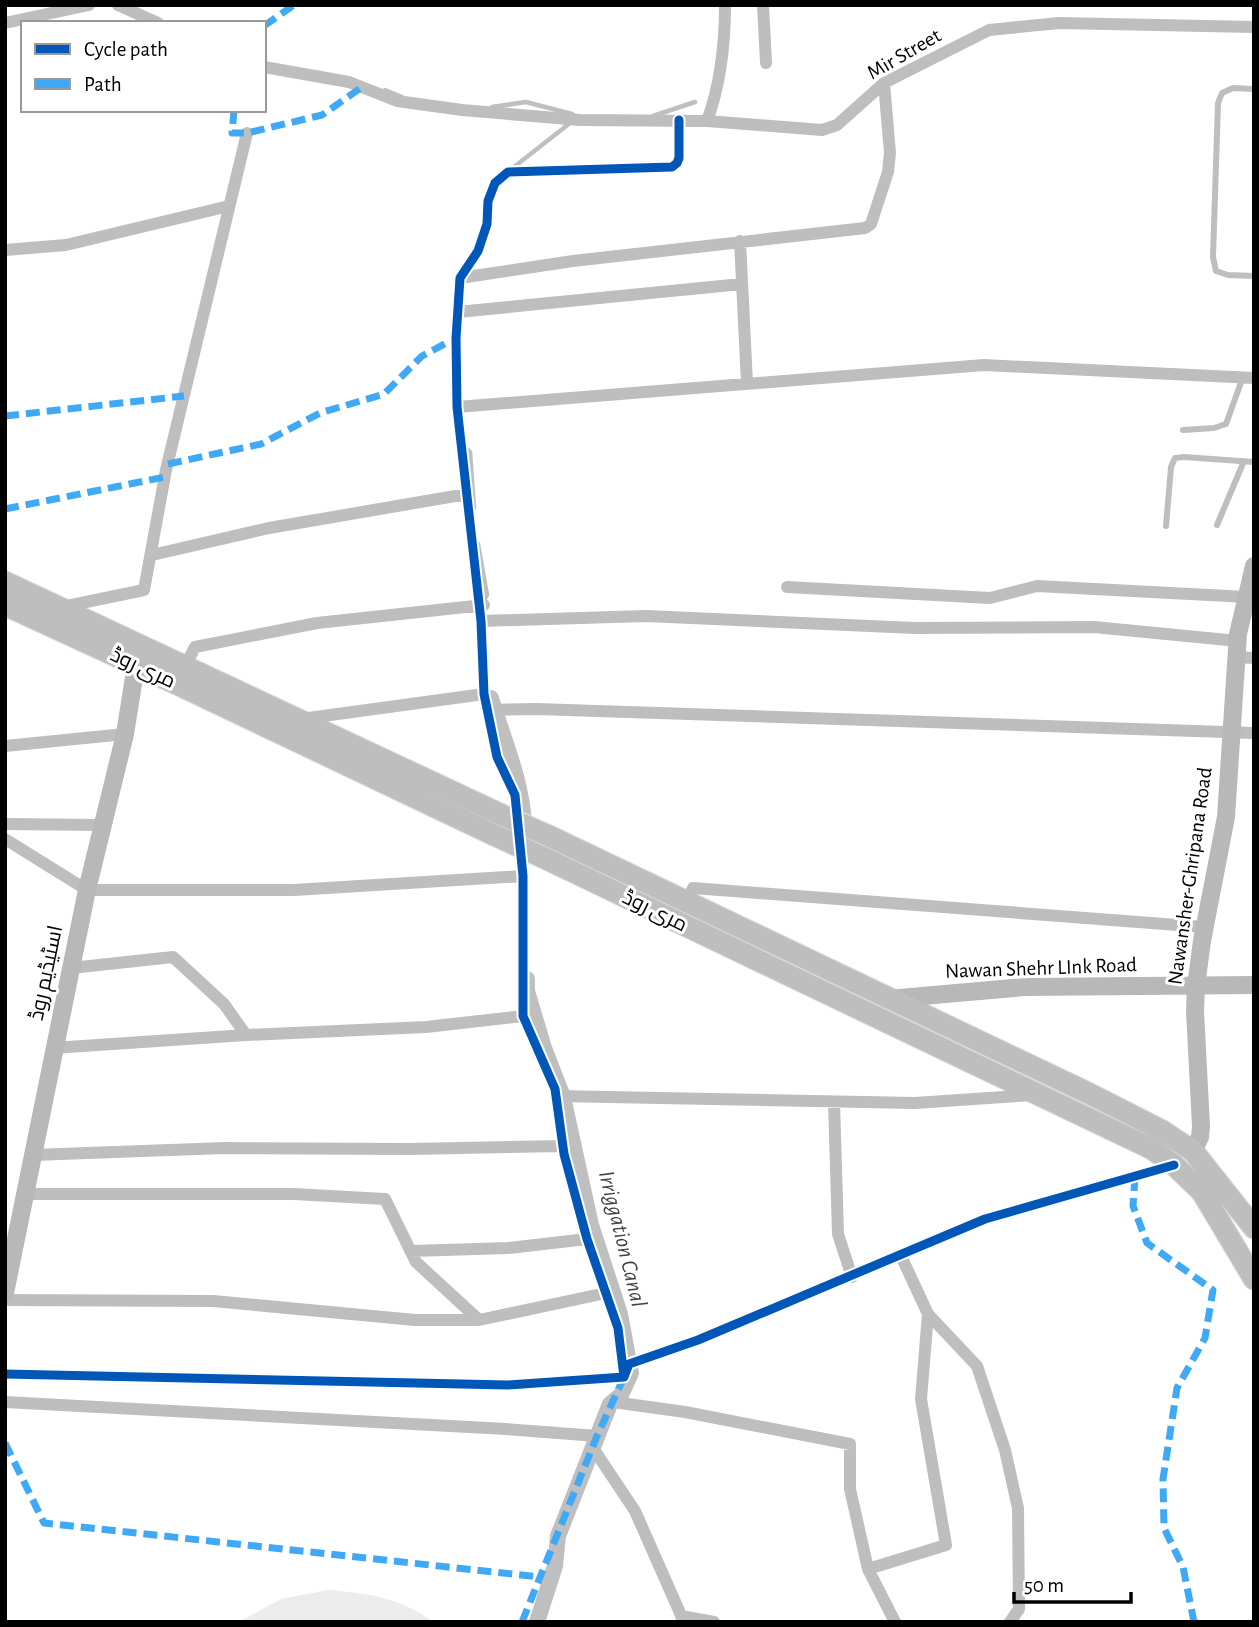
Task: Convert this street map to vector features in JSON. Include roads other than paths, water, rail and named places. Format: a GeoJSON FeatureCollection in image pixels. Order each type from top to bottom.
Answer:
{"type":"FeatureCollection","features":[{"type":"Feature","properties":{"kind":"main road","name":"مری روڈ"},"geometry":{"type":"LineString","coordinates":[[5,582],[185,667],[494,835],[1152,1149],[1174,1165],[1202,1192],[1254,1279]]}},
{"type":"Feature","properties":{"kind":"main road","name":"مری روڈ"},"geometry":{"type":"LineString","coordinates":[[5,606],[136,665],[285,721],[502,815],[1088,1093],[1161,1130],[1193,1151],[1254,1228]]}},
{"type":"Feature","properties":{"kind":"street"},"geometry":{"type":"LineString","coordinates":[[5,23],[89,5]]}},
{"type":"Feature","properties":{"kind":"street"},"geometry":{"type":"LineString","coordinates":[[118,5],[154,21]]}},
{"type":"Feature","properties":{"kind":"street"},"geometry":{"type":"LineString","coordinates":[[707,121],[716,97],[725,43],[725,5]]}},
{"type":"Feature","properties":{"kind":"street"},"geometry":{"type":"LineString","coordinates":[[763,5],[766,63]]}},
{"type":"Feature","properties":{"kind":"street","name":"Mir Street"},"geometry":{"type":"LineString","coordinates":[[266,67],[349,82],[397,101],[462,110],[580,120],[707,121],[821,130],[837,125],[884,83],[989,30],[1059,23],[1254,27]]}},
{"type":"Feature","properties":{"kind":"street"},"geometry":{"type":"LineString","coordinates":[[460,278],[573,261],[865,228],[871,224],[888,172],[890,153],[884,83]]}},
{"type":"Feature","properties":{"kind":"street"},"geometry":{"type":"LineString","coordinates":[[624,1377],[618,1328],[587,1239],[563,1146],[556,1096],[523,1016],[523,876],[515,795],[497,757],[484,694],[482,606],[457,407],[458,312],[460,278],[478,251],[487,224],[488,201],[495,183],[508,172],[672,167],[679,158],[679,120]]}},
{"type":"Feature","properties":{"kind":"street"},"geometry":{"type":"LineString","coordinates":[[60,607],[144,590],[166,470],[247,133]]}},
{"type":"Feature","properties":{"kind":"street"},"geometry":{"type":"LineString","coordinates":[[5,250],[66,245],[229,206]]}},
{"type":"Feature","properties":{"kind":"street"},"geometry":{"type":"LineString","coordinates":[[740,241],[747,383]]}},
{"type":"Feature","properties":{"kind":"street"},"geometry":{"type":"LineString","coordinates":[[458,312],[742,284]]}},
{"type":"Feature","properties":{"kind":"street"},"geometry":{"type":"LineString","coordinates":[[457,407],[984,365],[1249,377]]}},
{"type":"Feature","properties":{"kind":"street"},"geometry":{"type":"LineString","coordinates":[[152,555],[269,528],[467,494]]}},
{"type":"Feature","properties":{"kind":"street","name":"Nawansher-Ghripana Road"},"geometry":{"type":"LineString","coordinates":[[1193,1151],[1200,1137],[1201,1126],[1195,1033],[1196,986],[1204,927],[1226,817],[1232,732],[1247,597],[1254,566]]}},
{"type":"Feature","properties":{"kind":"street"},"geometry":{"type":"LineString","coordinates":[[787,587],[990,598],[1037,586],[1247,597]]}},
{"type":"Feature","properties":{"kind":"street"},"geometry":{"type":"LineString","coordinates":[[185,667],[195,647],[317,624],[482,606]]}},
{"type":"Feature","properties":{"kind":"street"},"geometry":{"type":"LineString","coordinates":[[481,621],[646,616],[915,628],[1094,627],[1243,652]]}},
{"type":"Feature","properties":{"kind":"street","name":"اسٹیڈیم روڈ"},"geometry":{"type":"LineString","coordinates":[[5,1293],[53,1048],[87,890],[125,734],[136,665]]}},
{"type":"Feature","properties":{"kind":"street"},"geometry":{"type":"LineString","coordinates":[[285,721],[484,694]]}},
{"type":"Feature","properties":{"kind":"street"},"geometry":{"type":"LineString","coordinates":[[487,710],[550,709],[1254,733]]}},
{"type":"Feature","properties":{"kind":"street"},"geometry":{"type":"LineString","coordinates":[[5,746],[125,734]]}},
{"type":"Feature","properties":{"kind":"street"},"geometry":{"type":"LineString","coordinates":[[5,824],[102,825]]}},
{"type":"Feature","properties":{"kind":"street"},"geometry":{"type":"LineString","coordinates":[[5,839],[87,890],[294,890],[523,876]]}},
{"type":"Feature","properties":{"kind":"street"},"geometry":{"type":"LineString","coordinates":[[687,901],[693,888],[1049,913],[1204,927]]}},
{"type":"Feature","properties":{"kind":"street"},"geometry":{"type":"LineString","coordinates":[[71,968],[173,957],[224,1004],[246,1035]]}},
{"type":"Feature","properties":{"kind":"street","name":"Nawan Shehr LInk Road"},"geometry":{"type":"LineString","coordinates":[[888,999],[1025,987],[1254,985]]}},
{"type":"Feature","properties":{"kind":"street"},"geometry":{"type":"LineString","coordinates":[[53,1048],[246,1035],[426,1027],[523,1016]]}},
{"type":"Feature","properties":{"kind":"street"},"geometry":{"type":"LineString","coordinates":[[556,1096],[915,1103],[1040,1095]]}},
{"type":"Feature","properties":{"kind":"street"},"geometry":{"type":"LineString","coordinates":[[834,1102],[838,1234],[852,1277]]}},
{"type":"Feature","properties":{"kind":"street"},"geometry":{"type":"LineString","coordinates":[[33,1155],[225,1148],[563,1146]]}},
{"type":"Feature","properties":{"kind":"street"},"geometry":{"type":"LineString","coordinates":[[624,1377],[629,1364],[698,1340],[985,1219],[1174,1165]]}},
{"type":"Feature","properties":{"kind":"street"},"geometry":{"type":"LineString","coordinates":[[25,1194],[294,1194],[385,1199],[416,1262],[479,1320]]}},
{"type":"Feature","properties":{"kind":"street"},"geometry":{"type":"LineString","coordinates":[[411,1251],[509,1248],[587,1239]]}},
{"type":"Feature","properties":{"kind":"street"},"geometry":{"type":"LineString","coordinates":[[901,1256],[928,1314],[977,1366],[1005,1450],[1018,1508],[1020,1609],[1010,1622]]}},
{"type":"Feature","properties":{"kind":"street"},"geometry":{"type":"LineString","coordinates":[[5,1300],[213,1301],[415,1320],[479,1320],[606,1293]]}},
{"type":"Feature","properties":{"kind":"street"},"geometry":{"type":"LineString","coordinates":[[869,1569],[946,1545],[921,1399],[928,1314]]}},
{"type":"Feature","properties":{"kind":"street"},"geometry":{"type":"LineString","coordinates":[[5,1374],[508,1385],[624,1377]]}},
{"type":"Feature","properties":{"kind":"street"},"geometry":{"type":"LineString","coordinates":[[5,1402],[506,1429],[595,1442],[635,1511],[683,1619],[714,1622]]}},
{"type":"Feature","properties":{"kind":"street"},"geometry":{"type":"LineString","coordinates":[[613,1402],[685,1412],[850,1444],[850,1489],[869,1569],[895,1622]]}},
{"type":"Feature","properties":{"kind":"lane"},"geometry":{"type":"LineString","coordinates":[[1254,89],[1233,88],[1222,93],[1218,103],[1213,257],[1216,271],[1228,275],[1254,276]]}},
{"type":"Feature","properties":{"kind":"lane"},"geometry":{"type":"LineString","coordinates":[[1183,430],[1214,428],[1226,424],[1249,377]]}},
{"type":"Feature","properties":{"kind":"lane"},"geometry":{"type":"LineString","coordinates":[[1166,526],[1171,467],[1175,458],[1254,462]]}},
{"type":"Feature","properties":{"kind":"lane"},"geometry":{"type":"LineString","coordinates":[[1217,526],[1244,461]]}},
{"type":"Feature","properties":{"kind":"waterway"},"geometry":{"type":"LineString","coordinates":[[385,90],[402,97]]}},
{"type":"Feature","properties":{"kind":"waterway"},"geometry":{"type":"LineString","coordinates":[[492,107],[526,102],[572,114]]}},
{"type":"Feature","properties":{"kind":"waterway"},"geometry":{"type":"LineString","coordinates":[[653,116],[695,102]]}},
{"type":"Feature","properties":{"kind":"waterway"},"geometry":{"type":"LineString","coordinates":[[514,167],[570,123]]}},
{"type":"Feature","properties":{"kind":"waterway"},"geometry":{"type":"LineString","coordinates":[[464,446],[470,452],[474,508]]}},
{"type":"Feature","properties":{"kind":"waterway"},"geometry":{"type":"LineString","coordinates":[[478,544],[487,595],[482,604]]}},
{"type":"Feature","properties":{"kind":"waterway","name":"Irriggation Canal"},"geometry":{"type":"LineString","coordinates":[[491,698],[516,776],[524,824]]}},
{"type":"Feature","properties":{"kind":"waterway","name":"Irriggation Canal"},"geometry":{"type":"LineString","coordinates":[[527,979],[527,991],[544,1048],[563,1097],[591,1225],[620,1314],[631,1373],[621,1395],[610,1404],[558,1536],[555,1566],[537,1622]]}}]}
